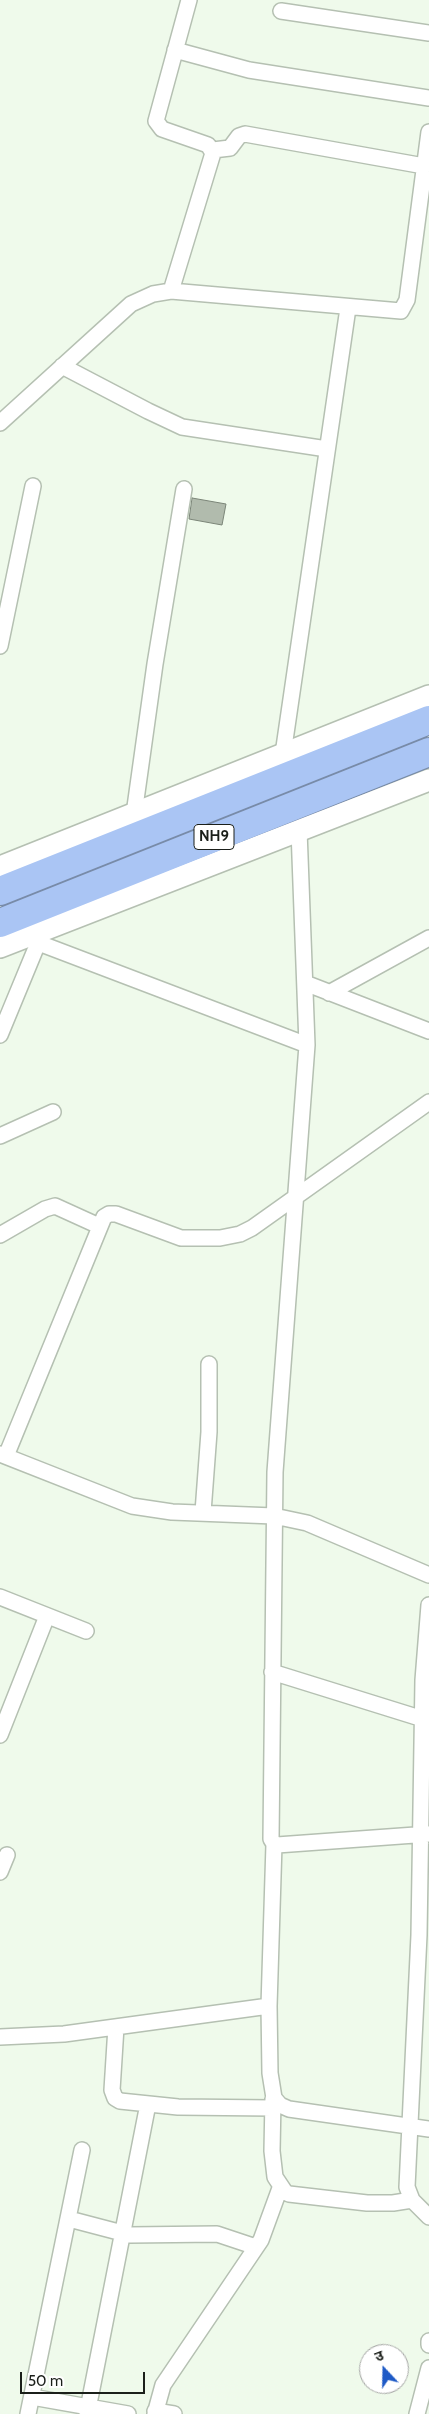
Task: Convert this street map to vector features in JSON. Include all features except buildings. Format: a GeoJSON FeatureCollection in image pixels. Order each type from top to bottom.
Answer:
{"type":"FeatureCollection","features":[{"type":"Feature","properties":{"kind":"highway","name":"NH9"},"geometry":{"type":"LineString","coordinates":[[0,891],[429,720]]}},
{"type":"Feature","properties":{"kind":"highway","name":"NH9"},"geometry":{"type":"LineString","coordinates":[[0,923],[429,752]]}},
{"type":"Feature","properties":{"kind":"main road"},"geometry":{"type":"LineString","coordinates":[[0,867],[429,696]]}},
{"type":"Feature","properties":{"kind":"main road"},"geometry":{"type":"LineString","coordinates":[[0,947],[30,940],[299,830],[429,780]]}},
{"type":"Feature","properties":{"kind":"street"},"geometry":{"type":"LineString","coordinates":[[189,0],[156,121],[162,128],[208,145],[213,150]]}},
{"type":"Feature","properties":{"kind":"street"},"geometry":{"type":"LineString","coordinates":[[281,11],[429,33]]}},
{"type":"Feature","properties":{"kind":"street"},"geometry":{"type":"LineString","coordinates":[[175,50],[249,70],[429,98]]}},
{"type":"Feature","properties":{"kind":"street"},"geometry":{"type":"LineString","coordinates":[[0,423],[132,304],[153,294],[171,291],[397,313],[405,308],[429,132]]}},
{"type":"Feature","properties":{"kind":"street"},"geometry":{"type":"LineString","coordinates":[[213,150],[230,148],[239,136],[245,134],[424,166]]}},
{"type":"Feature","properties":{"kind":"street"},"geometry":{"type":"LineString","coordinates":[[171,291],[213,150]]}},
{"type":"Feature","properties":{"kind":"street"},"geometry":{"type":"LineString","coordinates":[[283,754],[348,308]]}},
{"type":"Feature","properties":{"kind":"street"},"geometry":{"type":"LineString","coordinates":[[62,366],[148,411],[182,426],[327,449]]}},
{"type":"Feature","properties":{"kind":"street"},"geometry":{"type":"LineString","coordinates":[[0,646],[33,486]]}},
{"type":"Feature","properties":{"kind":"street"},"geometry":{"type":"LineString","coordinates":[[134,814],[154,664],[184,489]]}},
{"type":"Feature","properties":{"kind":"street"},"geometry":{"type":"LineString","coordinates":[[299,830],[307,1045],[280,1386],[274,1516],[271,1830],[271,1841],[274,1844],[269,2006],[270,2073],[273,2103],[272,2151],[275,2178],[280,2188],[288,2194],[367,2203],[393,2203],[412,2200]]}},
{"type":"Feature","properties":{"kind":"street"},"geometry":{"type":"LineString","coordinates":[[329,993],[429,938]]}},
{"type":"Feature","properties":{"kind":"street"},"geometry":{"type":"LineString","coordinates":[[0,1035],[30,940],[307,1045]]}},
{"type":"Feature","properties":{"kind":"street"},"geometry":{"type":"LineString","coordinates":[[305,983],[429,1031]]}},
{"type":"Feature","properties":{"kind":"street"},"geometry":{"type":"LineString","coordinates":[[429,1102],[296,1198],[252,1228],[231,1237],[193,1238],[171,1236],[116,1214],[104,1217],[3,1455],[132,1506],[165,1511],[274,1516],[306,1523],[335,1533],[429,1575]]}},
{"type":"Feature","properties":{"kind":"street"},"geometry":{"type":"LineString","coordinates":[[0,1136],[53,1112]]}},
{"type":"Feature","properties":{"kind":"street"},"geometry":{"type":"LineString","coordinates":[[0,1235],[45,1209],[55,1206],[99,1226]]}},
{"type":"Feature","properties":{"kind":"street"},"geometry":{"type":"LineString","coordinates":[[203,1512],[209,1432],[208,1364]]}},
{"type":"Feature","properties":{"kind":"street"},"geometry":{"type":"LineString","coordinates":[[0,1596],[86,1632]]}},
{"type":"Feature","properties":{"kind":"street"},"geometry":{"type":"LineString","coordinates":[[429,1605],[423,1720],[425,1834],[422,1994],[408,2127],[407,2187],[412,2200],[429,2216]]}},
{"type":"Feature","properties":{"kind":"street"},"geometry":{"type":"LineString","coordinates":[[0,1735],[47,1616]]}},
{"type":"Feature","properties":{"kind":"street"},"geometry":{"type":"LineString","coordinates":[[272,1672],[423,1720]]}},
{"type":"Feature","properties":{"kind":"street"},"geometry":{"type":"LineString","coordinates":[[274,1844],[425,1834]]}},
{"type":"Feature","properties":{"kind":"street"},"geometry":{"type":"LineString","coordinates":[[0,1872],[7,1855]]}},
{"type":"Feature","properties":{"kind":"street"},"geometry":{"type":"LineString","coordinates":[[0,2037],[64,2034],[269,2006]]}},
{"type":"Feature","properties":{"kind":"street"},"geometry":{"type":"LineString","coordinates":[[116,2027],[112,2094],[120,2101],[178,2107],[273,2103],[290,2110],[408,2127],[429,2128]]}},
{"type":"Feature","properties":{"kind":"street"},"geometry":{"type":"LineString","coordinates":[[88,2410],[148,2104]]}},
{"type":"Feature","properties":{"kind":"street"},"geometry":{"type":"LineString","coordinates":[[28,2414],[70,2220],[82,2150]]}},
{"type":"Feature","properties":{"kind":"street"},"geometry":{"type":"LineString","coordinates":[[174,2414],[155,2412],[163,2385],[256,2247],[280,2188]]}},
{"type":"Feature","properties":{"kind":"street"},"geometry":{"type":"LineString","coordinates":[[70,2220],[123,2234],[154,2236],[207,2233],[229,2237],[256,2247]]}},
{"type":"Feature","properties":{"kind":"street"},"geometry":{"type":"LineString","coordinates":[[416,2414],[429,2368]]}},
{"type":"Feature","properties":{"kind":"street"},"geometry":{"type":"LineString","coordinates":[[32,2397],[88,2410],[128,2414]]}}]}
